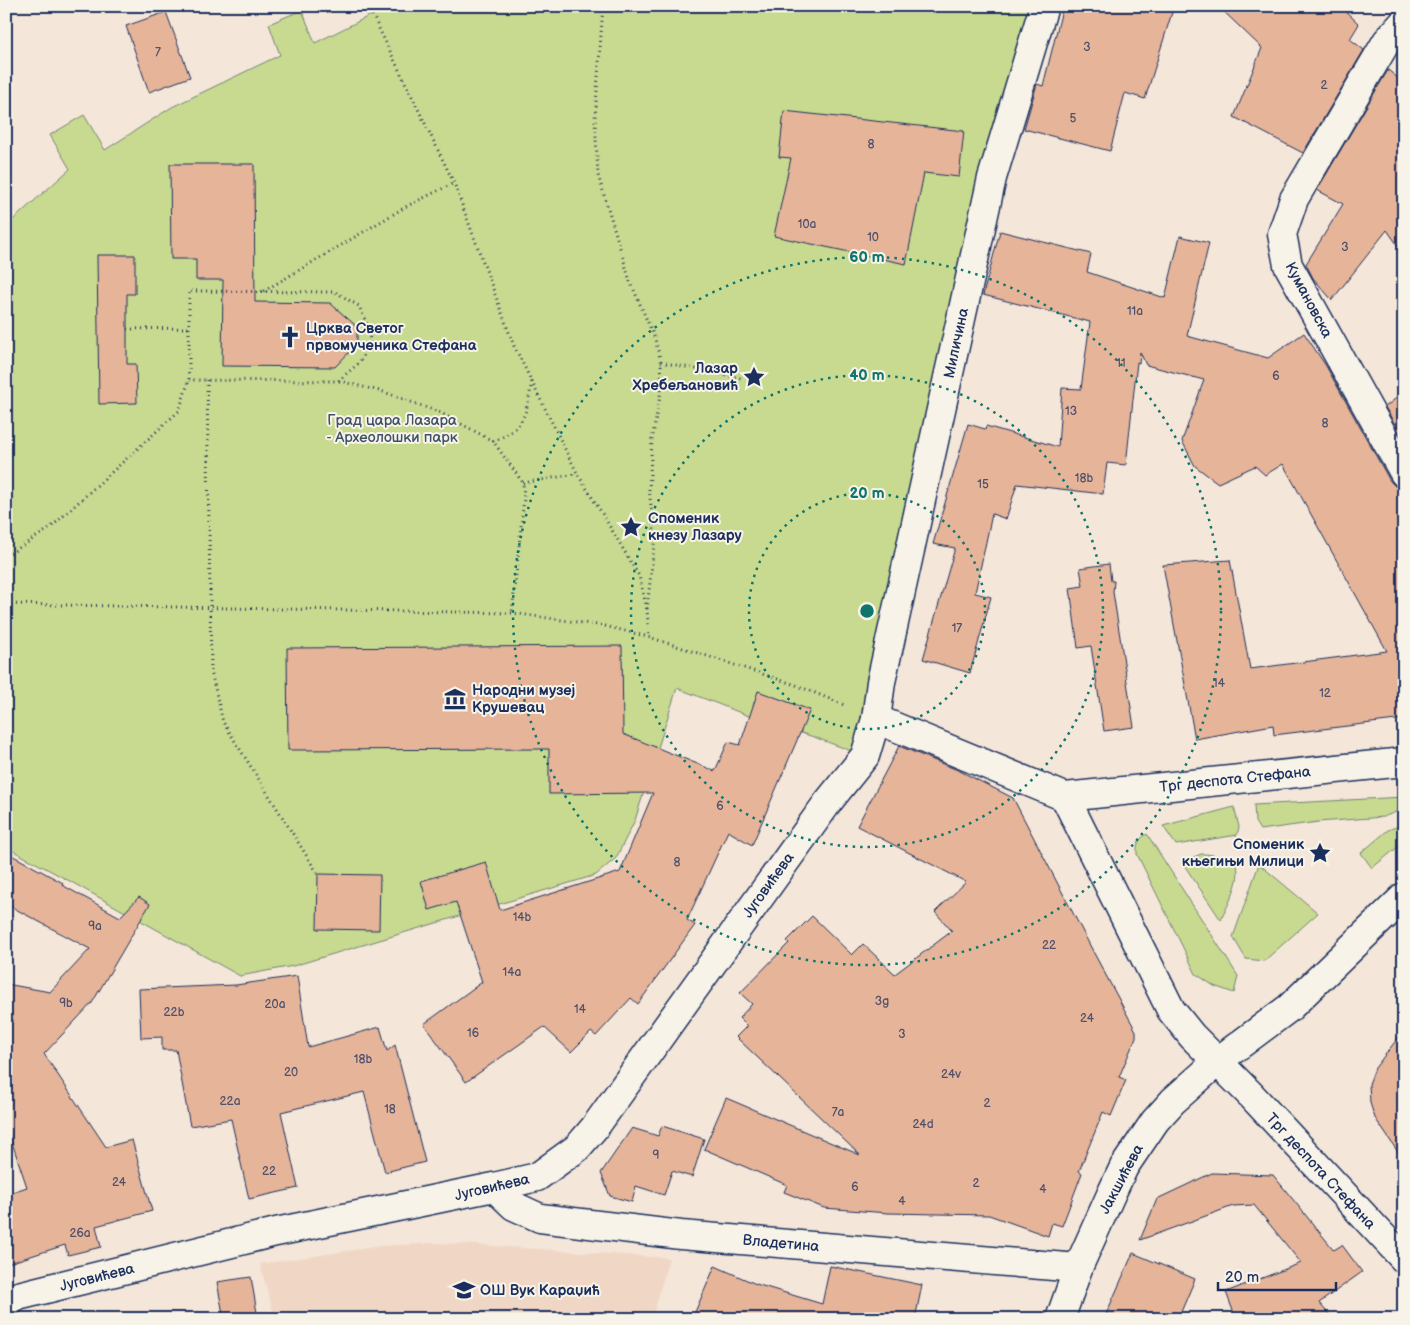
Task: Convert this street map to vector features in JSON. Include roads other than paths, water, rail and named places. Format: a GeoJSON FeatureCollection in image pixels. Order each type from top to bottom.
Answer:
{"type":"FeatureCollection","features":[{"type":"Feature","properties":{"kind":"street","name":"Миличина"},"geometry":{"type":"LineString","coordinates":[[876,719],[881,682],[992,178],[1044,6]]}},
{"type":"Feature","properties":{"kind":"street","name":"Кумановска"},"geometry":{"type":"LineString","coordinates":[[1404,22],[1387,41],[1294,199],[1282,234],[1288,265],[1404,473]]}},
{"type":"Feature","properties":{"kind":"street","name":"Трг деспота Стефана"},"geometry":{"type":"LineString","coordinates":[[876,719],[1065,797],[1404,762]]}},
{"type":"Feature","properties":{"kind":"street","name":"Југовићева"},"geometry":{"type":"LineString","coordinates":[[6,1303],[18,1296],[276,1232],[537,1177],[576,1148],[595,1128],[828,802],[865,756],[876,719]]}},
{"type":"Feature","properties":{"kind":"street","name":"Трг деспота Стефана"},"geometry":{"type":"LineString","coordinates":[[1065,797],[1171,1010],[1192,1036],[1218,1061],[1404,1259]]}},
{"type":"Feature","properties":{"kind":"street"},"geometry":{"type":"LineString","coordinates":[[1218,1061],[1289,1008],[1404,896]]}},
{"type":"Feature","properties":{"kind":"street","name":"Јакшићева"},"geometry":{"type":"LineString","coordinates":[[1060,1319],[1078,1268],[1124,1167],[1150,1129],[1173,1101],[1218,1061]]}},
{"type":"Feature","properties":{"kind":"street","name":"Владетина"},"geometry":{"type":"LineString","coordinates":[[494,1187],[514,1206],[540,1218],[681,1235],[1078,1268]]}},
{"type":"Feature","properties":{"kind":"place","name":"Црква Светог првомученика Стефана"},"geometry":{"type":"Point","coordinates":[290,337]}},
{"type":"Feature","properties":{"kind":"place","name":"Лазар Хребељановић"},"geometry":{"type":"Point","coordinates":[754,377]}},
{"type":"Feature","properties":{"kind":"place","name":"Споменик кнезу Лазару"},"geometry":{"type":"Point","coordinates":[631,527]}},
{"type":"Feature","properties":{"kind":"place","name":"Народни музеј Крушевац"},"geometry":{"type":"Point","coordinates":[455,699]}},
{"type":"Feature","properties":{"kind":"place","name":"Споменик књегињи Милици"},"geometry":{"type":"Point","coordinates":[1320,853]}},
{"type":"Feature","properties":{"kind":"place","name":"ОШ Вук Караџић"},"geometry":{"type":"Point","coordinates":[464,1290]}},
{"type":"Feature","properties":{"kind":"park label","name":"Град цара Лазара - Археолошки парк"},"geometry":{"type":"Point","coordinates":[392,428]}}]}
